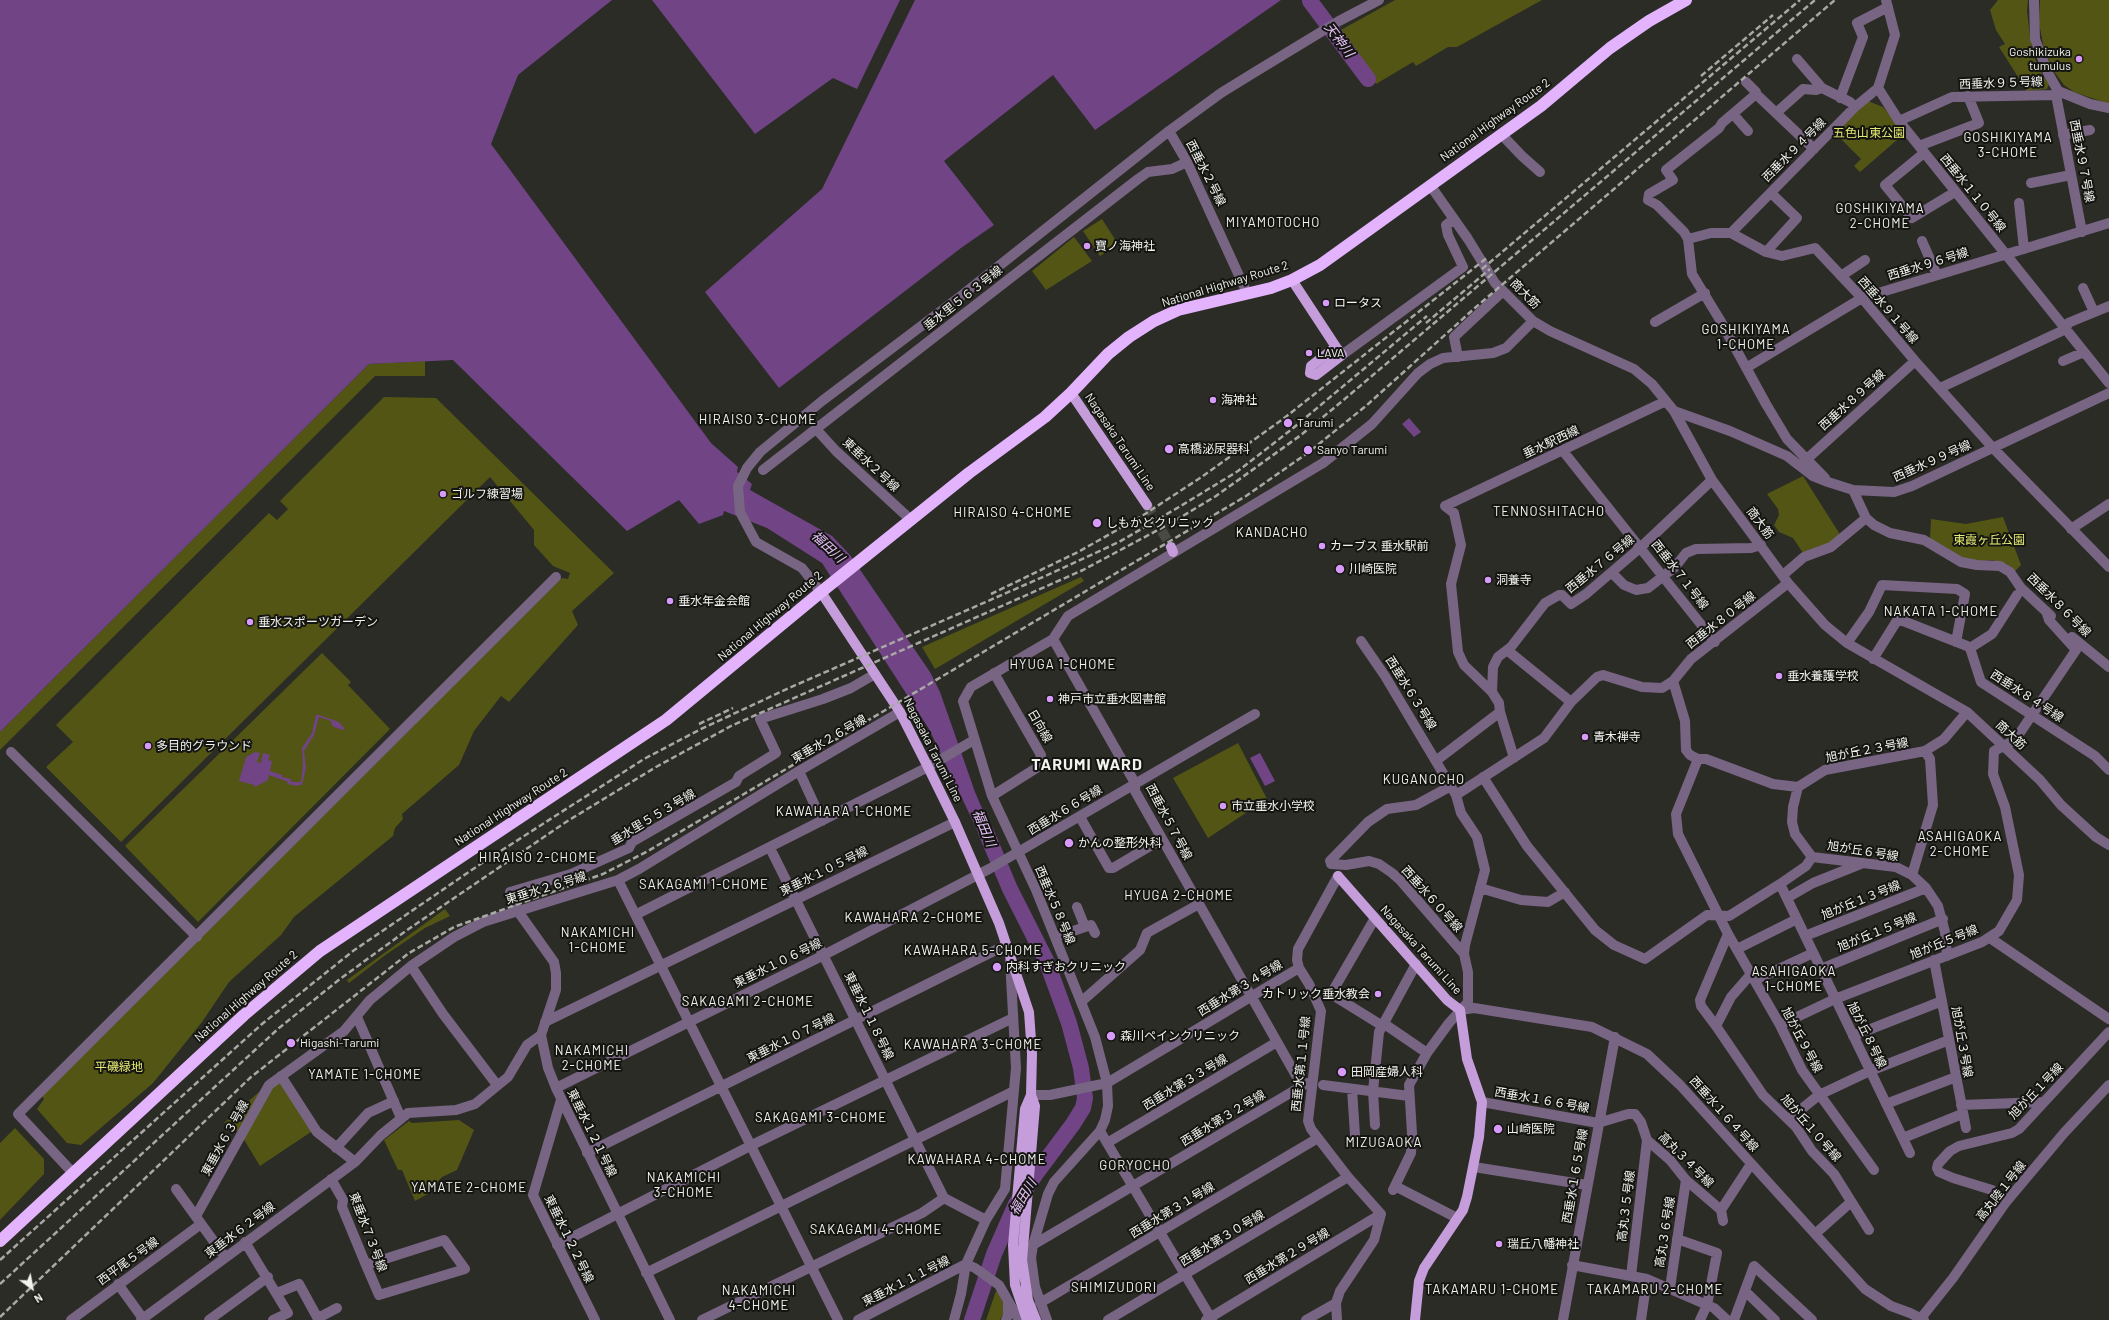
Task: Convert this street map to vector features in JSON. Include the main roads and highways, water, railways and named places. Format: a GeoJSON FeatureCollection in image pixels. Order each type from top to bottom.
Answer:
{"type":"FeatureCollection","features":[{"type":"Feature","properties":{"kind":"highway","name":"National Highway Route 2"},"geometry":{"type":"LineString","coordinates":[[0,1241],[72,1172],[244,1015],[320,950],[666,720],[821,592],[969,473],[1045,417],[1071,393],[1108,354],[1154,321],[1178,310],[1292,280],[1339,252],[1541,106],[1610,48],[1686,0]]}},
{"type":"Feature","properties":{"kind":"main road"},"geometry":{"type":"LineString","coordinates":[[1292,280],[1339,351]]}},
{"type":"Feature","properties":{"kind":"main road","name":"Nagasaka Tarumi Line"},"geometry":{"type":"LineString","coordinates":[[1071,393],[1147,504]]}},
{"type":"Feature","properties":{"kind":"main road","name":"Nagasaka Tarumi Line"},"geometry":{"type":"LineString","coordinates":[[821,592],[900,712],[932,764],[1006,945],[1028,1012],[1032,1054],[1031,1094],[1025,1109],[1022,1260],[1028,1300],[1036,1320]]}},
{"type":"Feature","properties":{"kind":"main road","name":"Nagasaka Tarumi Line"},"geometry":{"type":"LineString","coordinates":[[1338,876],[1447,1000],[1460,1010],[1467,1059],[1482,1102],[1482,1116],[1474,1167],[1467,1196],[1458,1218],[1424,1268],[1419,1281],[1415,1320]]}},
{"type":"Feature","properties":{"kind":"main road","name":"Nagasaka Tarumi Line"},"geometry":{"type":"LineString","coordinates":[[1025,1160],[1013,1265],[1019,1297],[1028,1320]]}},
{"type":"Feature","properties":{"kind":"water"},"geometry":{"type":"Polygon","coordinates":[[[0,0],[612,0],[518,75],[491,144],[711,443],[738,467],[737,472],[752,484],[750,490],[832,536],[850,555],[930,672],[940,692],[975,792],[999,848],[989,855],[929,729],[822,563],[767,528],[724,511],[723,515],[699,524],[679,500],[627,531],[453,360],[369,364],[0,732],[0,0]]]}},
{"type":"Feature","properties":{"kind":"water"},"geometry":{"type":"Polygon","coordinates":[[[652,0],[900,0],[857,89],[833,78],[755,134],[652,0]]]}},
{"type":"Feature","properties":{"kind":"water"},"geometry":{"type":"Polygon","coordinates":[[[915,0],[1281,0],[1095,130],[1053,75],[944,161],[994,225],[961,248],[779,388],[705,292],[822,189],[915,0]]]}},
{"type":"Feature","properties":{"kind":"water"},"geometry":{"type":"Polygon","coordinates":[[[1409,418],[1421,432],[1414,437],[1402,424],[1409,418]]]}},
{"type":"Feature","properties":{"kind":"water"},"geometry":{"type":"Polygon","coordinates":[[[316,715],[339,722],[345,729],[342,730],[332,726],[331,721],[319,717],[314,735],[304,751],[306,768],[302,785],[298,786],[287,784],[288,782],[269,775],[268,780],[255,787],[254,785],[239,781],[246,757],[255,752],[260,753],[257,762],[261,763],[263,753],[270,755],[268,760],[272,761],[270,771],[282,775],[282,777],[291,779],[291,782],[301,782],[303,766],[302,748],[312,733],[316,715]]]}},
{"type":"Feature","properties":{"kind":"water"},"geometry":{"type":"Polygon","coordinates":[[[1260,753],[1275,781],[1265,786],[1250,758],[1260,753]]]}},
{"type":"Feature","properties":{"kind":"waterway","name":"天神川"},"geometry":{"type":"LineString","coordinates":[[1310,1],[1368,79]]}},
{"type":"Feature","properties":{"kind":"waterway","name":"福田川"},"geometry":{"type":"LineString","coordinates":[[972,1320],[994,1254],[1016,1204],[1035,1175],[1073,1124],[1083,1108],[1085,1098],[1081,1068],[1069,1023],[1046,960],[1010,889],[986,832]]}},
{"type":"Feature","properties":{"kind":"tunnel"},"geometry":{"type":"LineString","coordinates":[[1147,505],[1171,547]]}},
{"type":"Feature","properties":{"kind":"railway"},"geometry":{"type":"LineString","coordinates":[[1482,269],[1800,0]]}},
{"type":"Feature","properties":{"kind":"railway"},"geometry":{"type":"LineString","coordinates":[[0,1284],[279,1028],[340,979],[410,928],[566,822],[656,767],[731,726],[1083,570],[1171,523],[1216,496],[1301,435],[1340,403],[1815,0]]}},
{"type":"Feature","properties":{"kind":"railway"},"geometry":{"type":"LineString","coordinates":[[0,1317],[251,1077],[409,953],[454,927],[603,874],[648,851],[1246,496],[1309,452],[1367,405],[1476,307],[1835,0]]}},
{"type":"Feature","properties":{"kind":"railway"},"geometry":{"type":"LineString","coordinates":[[1701,76],[1773,15]]}},
{"type":"Feature","properties":{"kind":"railway"},"geometry":{"type":"LineString","coordinates":[[991,594],[1078,552],[1142,516],[1200,478],[1283,419],[1488,257]]}},
{"type":"Feature","properties":{"kind":"railway"},"geometry":{"type":"LineString","coordinates":[[1426,323],[1490,269]]}},
{"type":"Feature","properties":{"kind":"railway"},"geometry":{"type":"LineString","coordinates":[[0,1260],[262,1024],[353,951],[482,863],[644,759],[699,730],[789,688],[1052,573],[1119,542],[1238,471],[1292,429],[1427,316]]}},
{"type":"Feature","properties":{"kind":"railway"},"geometry":{"type":"LineString","coordinates":[[699,724],[733,708]]}},
{"type":"Feature","properties":{"kind":"place","name":"Goshikizuka tumulus"},"geometry":{"type":"Point","coordinates":[2079,59]}},
{"type":"Feature","properties":{"kind":"place","name":"寶ノ海神社"},"geometry":{"type":"Point","coordinates":[1087,246]}},
{"type":"Feature","properties":{"kind":"place","name":"ロータス"},"geometry":{"type":"Point","coordinates":[1326,303]}},
{"type":"Feature","properties":{"kind":"place","name":"LAVA"},"geometry":{"type":"Point","coordinates":[1309,353]}},
{"type":"Feature","properties":{"kind":"place","name":"海神社"},"geometry":{"type":"Point","coordinates":[1213,400]}},
{"type":"Feature","properties":{"kind":"place","name":"Tarumi"},"geometry":{"type":"Point","coordinates":[1288,423]}},
{"type":"Feature","properties":{"kind":"place","name":"高橋泌尿器科"},"geometry":{"type":"Point","coordinates":[1169,449]}},
{"type":"Feature","properties":{"kind":"place","name":"Sanyo Tarumi"},"geometry":{"type":"Point","coordinates":[1308,450]}},
{"type":"Feature","properties":{"kind":"place","name":"ゴルフ練習場"},"geometry":{"type":"Point","coordinates":[443,494]}},
{"type":"Feature","properties":{"kind":"place","name":"しもかどクリニック"},"geometry":{"type":"Point","coordinates":[1097,523]}},
{"type":"Feature","properties":{"kind":"place","name":"カーブス 垂水駅前"},"geometry":{"type":"Point","coordinates":[1322,546]}},
{"type":"Feature","properties":{"kind":"place","name":"川崎医院"},"geometry":{"type":"Point","coordinates":[1340,569]}},
{"type":"Feature","properties":{"kind":"place","name":"洞養寺"},"geometry":{"type":"Point","coordinates":[1488,580]}},
{"type":"Feature","properties":{"kind":"place","name":"垂水年金会館"},"geometry":{"type":"Point","coordinates":[670,601]}},
{"type":"Feature","properties":{"kind":"place","name":"垂水スポーツガーデン"},"geometry":{"type":"Point","coordinates":[250,622]}},
{"type":"Feature","properties":{"kind":"place","name":"垂水養護学校"},"geometry":{"type":"Point","coordinates":[1779,676]}},
{"type":"Feature","properties":{"kind":"place","name":"神戸市立垂水図書館"},"geometry":{"type":"Point","coordinates":[1050,699]}},
{"type":"Feature","properties":{"kind":"place","name":"青木禅寺"},"geometry":{"type":"Point","coordinates":[1585,737]}},
{"type":"Feature","properties":{"kind":"place","name":"多目的グラウンド"},"geometry":{"type":"Point","coordinates":[148,746]}},
{"type":"Feature","properties":{"kind":"place","name":"市立垂水小学校"},"geometry":{"type":"Point","coordinates":[1223,806]}},
{"type":"Feature","properties":{"kind":"place","name":"かんの整形外科"},"geometry":{"type":"Point","coordinates":[1069,843]}},
{"type":"Feature","properties":{"kind":"place","name":"内科すぎおクリニック"},"geometry":{"type":"Point","coordinates":[997,967]}},
{"type":"Feature","properties":{"kind":"place","name":"カトリック垂水教会"},"geometry":{"type":"Point","coordinates":[1378,994]}},
{"type":"Feature","properties":{"kind":"place","name":"森川ペインクリニック"},"geometry":{"type":"Point","coordinates":[1111,1036]}},
{"type":"Feature","properties":{"kind":"place","name":"Higashi-Tarumi"},"geometry":{"type":"Point","coordinates":[291,1043]}},
{"type":"Feature","properties":{"kind":"place","name":"田岡産婦人科"},"geometry":{"type":"Point","coordinates":[1342,1072]}},
{"type":"Feature","properties":{"kind":"place","name":"山崎医院"},"geometry":{"type":"Point","coordinates":[1498,1129]}},
{"type":"Feature","properties":{"kind":"place","name":"瑞丘八幡神社"},"geometry":{"type":"Point","coordinates":[1499,1244]}},
{"type":"Feature","properties":{"kind":"district","name":"GOSHIKIYAMA 3-CHOME"},"geometry":{"type":"Point","coordinates":[2008,146]}},
{"type":"Feature","properties":{"kind":"district","name":"GOSHIKIYAMA 2-CHOME"},"geometry":{"type":"Point","coordinates":[1880,216]}},
{"type":"Feature","properties":{"kind":"district","name":"MIYAMOTOCHO"},"geometry":{"type":"Point","coordinates":[1273,223]}},
{"type":"Feature","properties":{"kind":"district","name":"GOSHIKIYAMA 1-CHOME"},"geometry":{"type":"Point","coordinates":[1746,338]}},
{"type":"Feature","properties":{"kind":"district","name":"HIRAISO 3-CHOME"},"geometry":{"type":"Point","coordinates":[758,420]}},
{"type":"Feature","properties":{"kind":"district","name":"TENNOSHITACHO"},"geometry":{"type":"Point","coordinates":[1549,512]}},
{"type":"Feature","properties":{"kind":"district","name":"HIRAISO 4-CHOME"},"geometry":{"type":"Point","coordinates":[1013,513]}},
{"type":"Feature","properties":{"kind":"district","name":"KANDACHO"},"geometry":{"type":"Point","coordinates":[1272,533]}},
{"type":"Feature","properties":{"kind":"district","name":"NAKATA 1-CHOME"},"geometry":{"type":"Point","coordinates":[1941,612]}},
{"type":"Feature","properties":{"kind":"district","name":"HYUGA 1-CHOME"},"geometry":{"type":"Point","coordinates":[1063,665]}},
{"type":"Feature","properties":{"kind":"district","name":"TARUMI WARD"},"geometry":{"type":"Point","coordinates":[1087,765]}},
{"type":"Feature","properties":{"kind":"district","name":"KUGANOCHO"},"geometry":{"type":"Point","coordinates":[1424,780]}},
{"type":"Feature","properties":{"kind":"district","name":"KAWAHARA 1-CHOME"},"geometry":{"type":"Point","coordinates":[844,812]}},
{"type":"Feature","properties":{"kind":"district","name":"ASAHIGAOKA 2-CHOME"},"geometry":{"type":"Point","coordinates":[1960,844]}},
{"type":"Feature","properties":{"kind":"district","name":"HIRAISO 2-CHOME"},"geometry":{"type":"Point","coordinates":[538,858]}},
{"type":"Feature","properties":{"kind":"district","name":"SAKAGAMI 1-CHOME"},"geometry":{"type":"Point","coordinates":[704,885]}},
{"type":"Feature","properties":{"kind":"district","name":"HYUGA 2-CHOME"},"geometry":{"type":"Point","coordinates":[1179,896]}},
{"type":"Feature","properties":{"kind":"district","name":"KAWAHARA 2-CHOME"},"geometry":{"type":"Point","coordinates":[914,918]}},
{"type":"Feature","properties":{"kind":"district","name":"NAKAMICHI 1-CHOME"},"geometry":{"type":"Point","coordinates":[598,940]}},
{"type":"Feature","properties":{"kind":"district","name":"KAWAHARA 5-CHOME"},"geometry":{"type":"Point","coordinates":[973,951]}},
{"type":"Feature","properties":{"kind":"district","name":"ASAHIGAOKA 1-CHOME"},"geometry":{"type":"Point","coordinates":[1794,980]}},
{"type":"Feature","properties":{"kind":"district","name":"SAKAGAMI 2-CHOME"},"geometry":{"type":"Point","coordinates":[748,1002]}},
{"type":"Feature","properties":{"kind":"district","name":"KAWAHARA 3-CHOME"},"geometry":{"type":"Point","coordinates":[973,1045]}},
{"type":"Feature","properties":{"kind":"district","name":"NAKAMICHI 2-CHOME"},"geometry":{"type":"Point","coordinates":[592,1058]}},
{"type":"Feature","properties":{"kind":"district","name":"YAMATE 1-CHOME"},"geometry":{"type":"Point","coordinates":[365,1075]}},
{"type":"Feature","properties":{"kind":"district","name":"SAKAGAMI 3-CHOME"},"geometry":{"type":"Point","coordinates":[821,1118]}},
{"type":"Feature","properties":{"kind":"district","name":"MIZUGAOKA"},"geometry":{"type":"Point","coordinates":[1384,1143]}},
{"type":"Feature","properties":{"kind":"district","name":"KAWAHARA 4-CHOME"},"geometry":{"type":"Point","coordinates":[977,1160]}},
{"type":"Feature","properties":{"kind":"district","name":"GORYOCHO"},"geometry":{"type":"Point","coordinates":[1135,1166]}},
{"type":"Feature","properties":{"kind":"district","name":"NAKAMICHI 3-CHOME"},"geometry":{"type":"Point","coordinates":[684,1186]}},
{"type":"Feature","properties":{"kind":"district","name":"YAMATE 2-CHOME"},"geometry":{"type":"Point","coordinates":[469,1188]}},
{"type":"Feature","properties":{"kind":"district","name":"SAKAGAMI 4-CHOME"},"geometry":{"type":"Point","coordinates":[876,1230]}},
{"type":"Feature","properties":{"kind":"district","name":"SHIMIZUDORI"},"geometry":{"type":"Point","coordinates":[1114,1288]}},
{"type":"Feature","properties":{"kind":"district","name":"TAKAMARU 1-CHOME"},"geometry":{"type":"Point","coordinates":[1492,1290]}},
{"type":"Feature","properties":{"kind":"district","name":"TAKAMARU 2-CHOME"},"geometry":{"type":"Point","coordinates":[1655,1290]}},
{"type":"Feature","properties":{"kind":"district","name":"NAKAMICHI 4-CHOME"},"geometry":{"type":"Point","coordinates":[759,1298]}},
{"type":"Feature","properties":{"kind":"park label","name":"五色山東公園"},"geometry":{"type":"Point","coordinates":[1869,133]}},
{"type":"Feature","properties":{"kind":"park label","name":"東霞ヶ丘公園"},"geometry":{"type":"Point","coordinates":[1989,540]}},
{"type":"Feature","properties":{"kind":"park label","name":"平磯緑地"},"geometry":{"type":"Point","coordinates":[119,1067]}}]}
